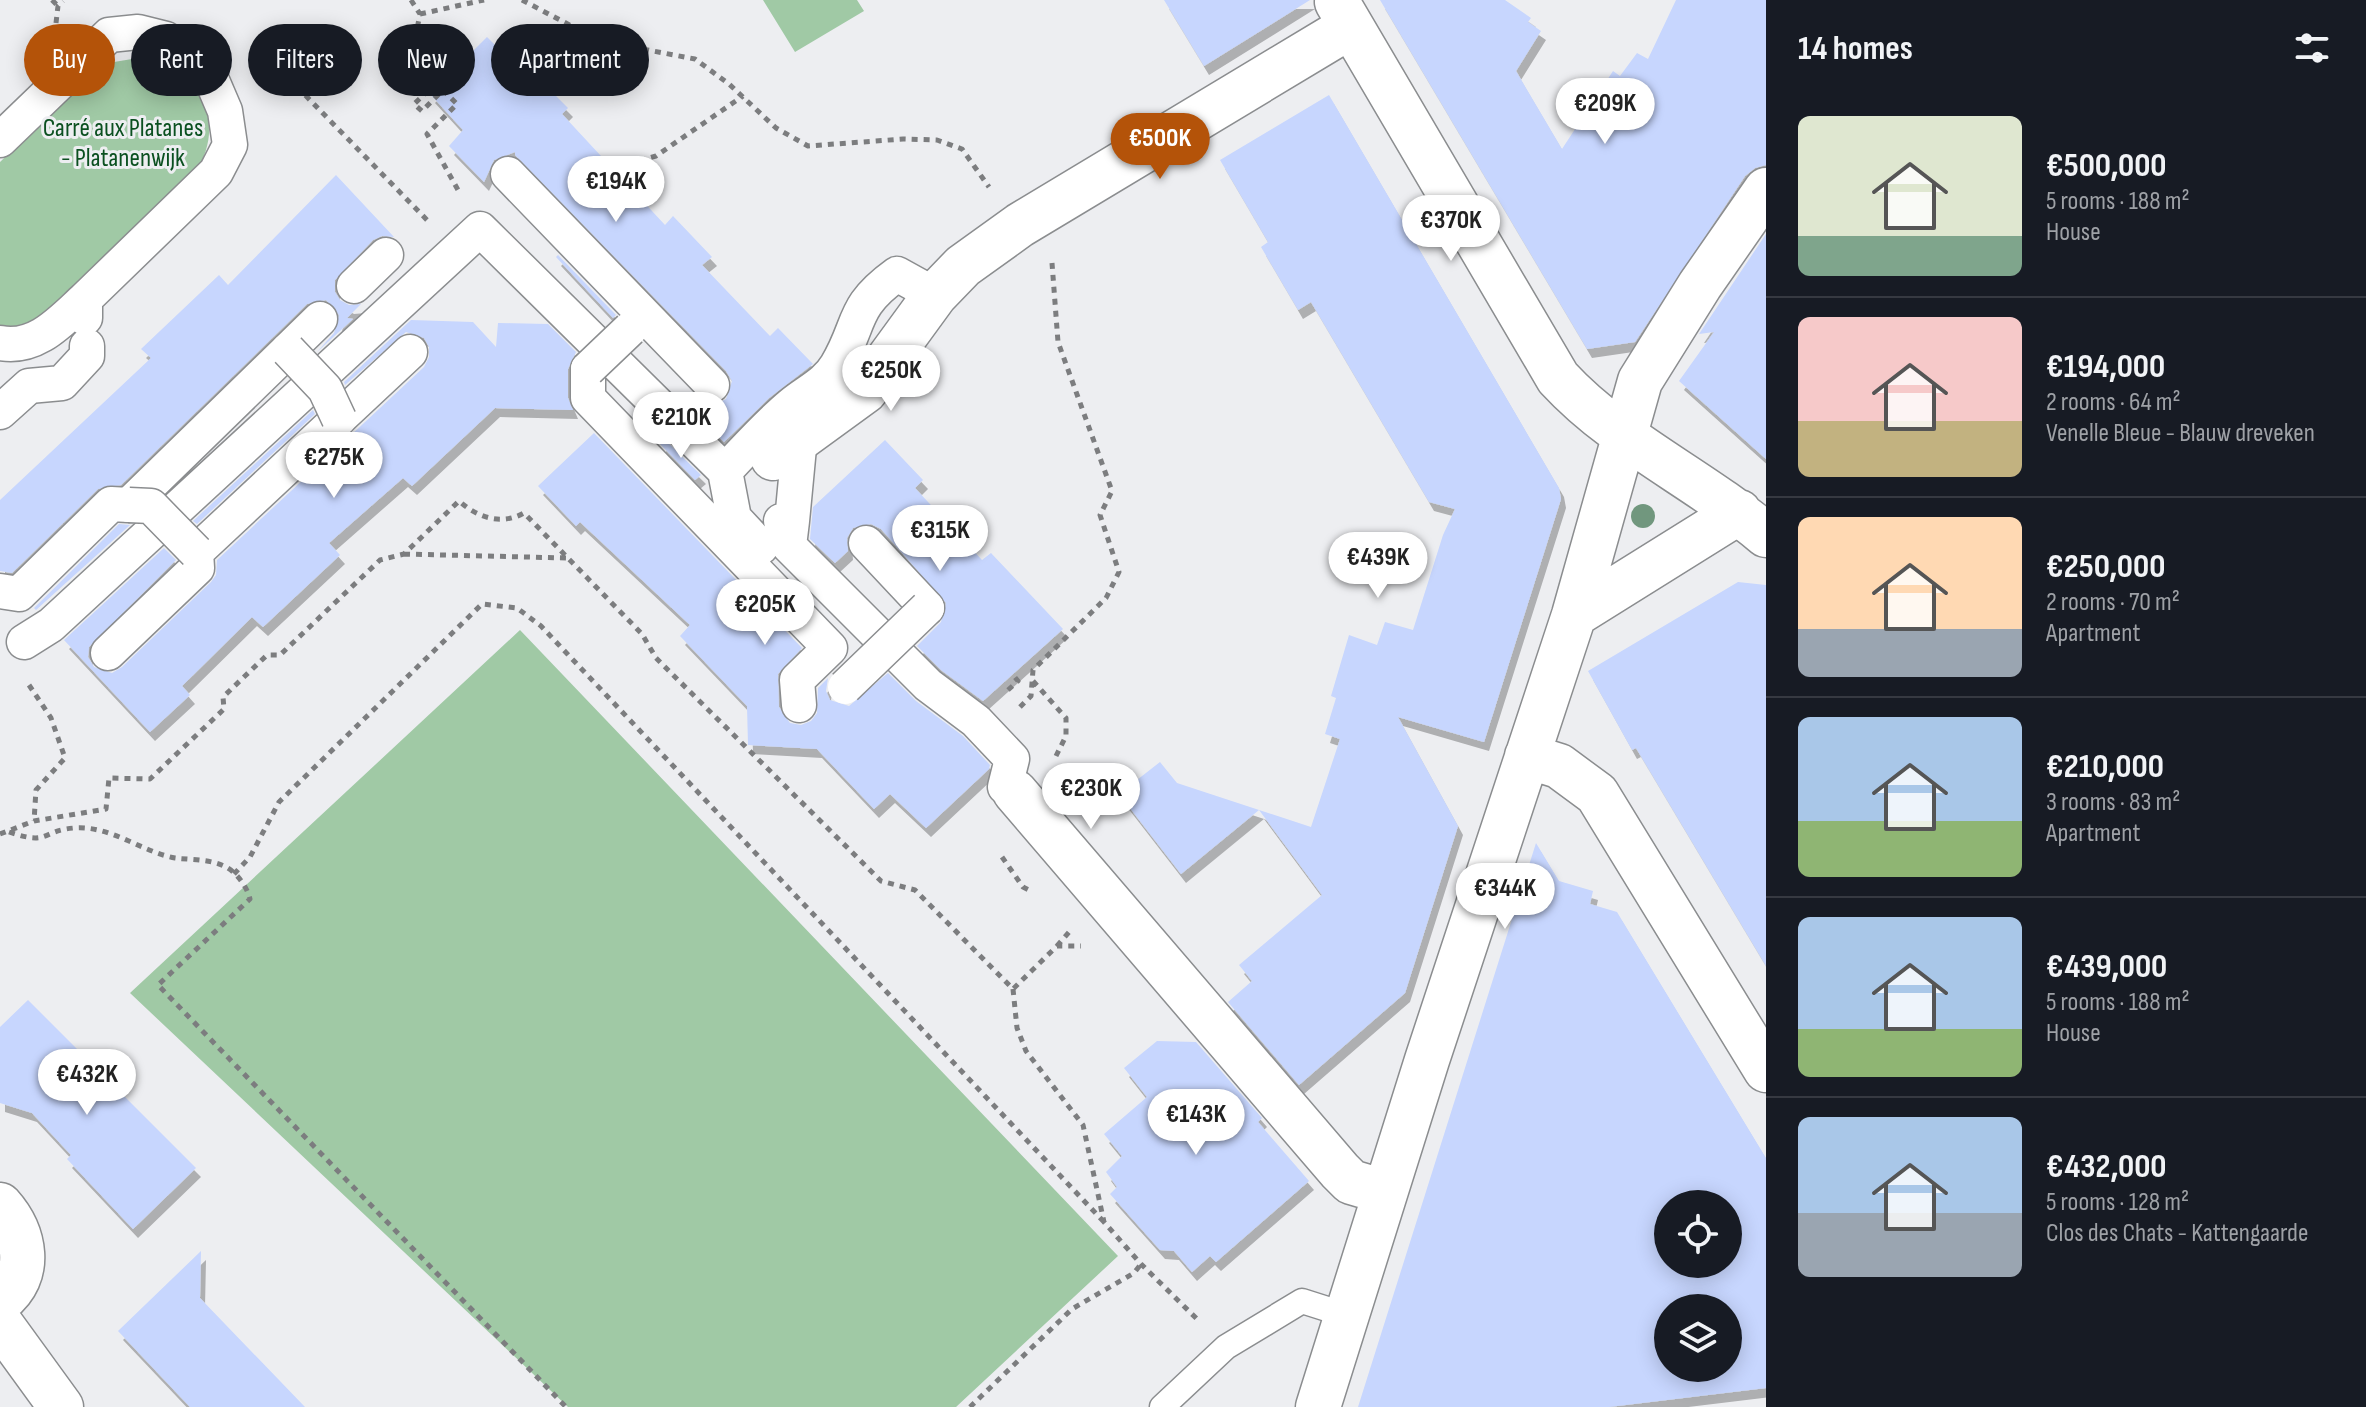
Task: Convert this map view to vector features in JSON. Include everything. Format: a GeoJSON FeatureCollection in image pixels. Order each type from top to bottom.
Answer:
{"type":"FeatureCollection","features":[{"type":"Feature","properties":{"kind":"street"},"geometry":{"type":"LineString","coordinates":[[768,487],[865,391],[935,295],[963,266],[1034,238],[1343,13],[1558,378],[1586,408],[1752,523],[1574,615]]}},
{"type":"Feature","properties":{"kind":"street"},"geometry":{"type":"LineString","coordinates":[[0,140],[109,35],[131,33]]}},
{"type":"Feature","properties":{"kind":"street"},"geometry":{"type":"LineString","coordinates":[[0,343],[15,346],[85,321],[216,172],[230,145],[225,111],[219,96]]}},
{"type":"Feature","properties":{"kind":"street"},"geometry":{"type":"LineString","coordinates":[[508,174],[637,322],[712,385]]}},
{"type":"Feature","properties":{"kind":"street"},"geometry":{"type":"LineString","coordinates":[[1318,1407],[1574,615],[1640,381],[1700,285],[1766,190]]}},
{"type":"Feature","properties":{"kind":"street"},"geometry":{"type":"LineString","coordinates":[[24,642],[51,625],[469,240],[768,487],[789,546],[928,685],[976,721],[1012,759],[1010,790],[1340,1171],[1351,1182],[1385,1192]]}},
{"type":"Feature","properties":{"kind":"street"},"geometry":{"type":"LineString","coordinates":[[354,286],[386,255]]}},
{"type":"Feature","properties":{"kind":"street"},"geometry":{"type":"LineString","coordinates":[[129,505],[320,319]]}},
{"type":"Feature","properties":{"kind":"street"},"geometry":{"type":"LineString","coordinates":[[0,412],[29,386],[62,383],[87,356],[85,321]]}},
{"type":"Feature","properties":{"kind":"street"},"geometry":{"type":"LineString","coordinates":[[637,322],[588,369],[588,398],[830,648],[797,680],[802,696],[845,687],[927,608],[866,543]]}},
{"type":"Feature","properties":{"kind":"street"},"geometry":{"type":"LineString","coordinates":[[288,350],[325,389],[339,419]]}},
{"type":"Feature","properties":{"kind":"street"},"geometry":{"type":"LineString","coordinates":[[196,552],[410,352]]}},
{"type":"Feature","properties":{"kind":"street"},"geometry":{"type":"LineString","coordinates":[[0,591],[19,594],[111,504],[151,506],[196,552],[197,568],[108,653]]}},
{"type":"Feature","properties":{"kind":"street"},"geometry":{"type":"LineString","coordinates":[[0,585],[21,586],[43,566]]}},
{"type":"Feature","properties":{"kind":"street"},"geometry":{"type":"LineString","coordinates":[[1527,756],[1559,766],[1597,794],[1766,1070]]}},
{"type":"Feature","properties":{"kind":"street"},"geometry":{"type":"LineString","coordinates":[[0,1205],[13,1220],[21,1239],[23,1259],[19,1278],[0,1301]]}},
{"type":"Feature","properties":{"kind":"street"},"geometry":{"type":"LineString","coordinates":[[0,1323],[61,1407]]}},
{"type":"Feature","properties":{"kind":"lane"},"geometry":{"type":"LineString","coordinates":[[1162,1407],[1226,1347],[1302,1301],[1346,1315]]}},
{"type":"Feature","properties":{"kind":"path"},"geometry":{"type":"LineString","coordinates":[[52,0],[58,6]]}},
{"type":"Feature","properties":{"kind":"path"},"geometry":{"type":"LineString","coordinates":[[64,0],[68,6]]}},
{"type":"Feature","properties":{"kind":"path"},"geometry":{"type":"LineString","coordinates":[[411,0],[420,14],[416,34],[430,89],[414,104],[422,111],[443,90],[457,104],[427,134],[469,240]]}},
{"type":"Feature","properties":{"kind":"path"},"geometry":{"type":"LineString","coordinates":[[420,14],[484,0]]}},
{"type":"Feature","properties":{"kind":"path"},"geometry":{"type":"LineString","coordinates":[[522,0],[600,41],[695,59],[743,96],[776,128],[808,146],[903,139],[937,140],[962,149],[1034,238],[1058,342],[1112,491],[1100,515],[1119,572],[1106,598],[1033,670],[1032,681],[1066,718],[1066,736],[1059,752],[1048,763]]}},
{"type":"Feature","properties":{"kind":"path"},"geometry":{"type":"LineString","coordinates":[[232,64],[248,56],[267,56],[469,240]]}},
{"type":"Feature","properties":{"kind":"path"},"geometry":{"type":"LineString","coordinates":[[611,181],[628,164],[656,156],[743,96]]}},
{"type":"Feature","properties":{"kind":"path"},"geometry":{"type":"LineString","coordinates":[[404,554],[459,501],[482,517],[507,518],[524,513],[642,634],[656,658],[757,761],[881,881],[915,890],[1013,989],[1017,1028],[1026,1051],[1083,1125],[1104,1222]]}},
{"type":"Feature","properties":{"kind":"path"},"geometry":{"type":"LineString","coordinates":[[0,834],[34,821],[106,809],[109,778],[150,779],[224,709],[223,697],[267,655],[280,655],[380,560],[404,554],[567,558]]}},
{"type":"Feature","properties":{"kind":"path"},"geometry":{"type":"LineString","coordinates":[[234,874],[250,857],[279,802],[482,604],[517,608],[541,626],[1141,1264],[1226,1347]]}},
{"type":"Feature","properties":{"kind":"path"},"geometry":{"type":"LineString","coordinates":[[1018,681],[1014,674],[1031,691]]}},
{"type":"Feature","properties":{"kind":"path"},"geometry":{"type":"LineString","coordinates":[[22,678],[51,718],[65,758],[36,790],[34,821]]}},
{"type":"Feature","properties":{"kind":"path"},"geometry":{"type":"LineString","coordinates":[[8,831],[35,841],[74,828],[82,829],[120,837],[174,857],[226,866],[234,874],[247,888],[250,899],[158,985],[566,1407]]}},
{"type":"Feature","properties":{"kind":"path"},"geometry":{"type":"LineString","coordinates":[[1013,989],[1064,936]]}},
{"type":"Feature","properties":{"kind":"path"},"geometry":{"type":"LineString","coordinates":[[1057,946],[1078,948]]}},
{"type":"Feature","properties":{"kind":"path"},"geometry":{"type":"LineString","coordinates":[[970,1407],[1072,1309],[1134,1273],[1141,1264]]}},
{"type":"Feature","properties":{"kind":"green space"},"geometry":{"type":"Polygon","coordinates":[[[763,0],[857,0],[864,11],[795,52],[763,0]]]}},
{"type":"Feature","properties":{"kind":"green space","name":"Carré aux Platanes - Platanenwijk"},"geometry":{"type":"Polygon","coordinates":[[[131,59],[131,96],[198,96],[208,116],[209,134],[205,153],[195,174],[32,324],[0,330],[0,162],[69,96],[115,96],[115,62],[131,59]]]}},
{"type":"Feature","properties":{"kind":"green space"},"geometry":{"type":"Polygon","coordinates":[[[520,630],[1118,1256],[956,1407],[568,1407],[130,993],[520,630]]]}},
{"type":"Feature","properties":{"kind":"building"},"geometry":{"type":"Polygon","coordinates":[[[1164,0],[1310,0],[1204,66],[1164,0]]]}},
{"type":"Feature","properties":{"kind":"building"},"geometry":{"type":"Polygon","coordinates":[[[1380,0],[1505,0],[1531,18],[1528,22],[1541,31],[1516,71],[1562,149],[1613,71],[1620,76],[1637,53],[1648,59],[1676,0],[1766,0],[1766,165],[1755,168],[1745,176],[1635,342],[1587,349],[1380,0]]]}},
{"type":"Feature","properties":{"kind":"building"},"geometry":{"type":"Polygon","coordinates":[[[487,37],[491,41],[491,96],[556,96],[568,108],[562,114],[665,225],[673,216],[712,257],[702,265],[770,336],[778,328],[813,364],[769,398],[724,442],[693,411],[702,402],[716,404],[726,399],[732,381],[726,371],[515,152],[494,160],[484,182],[449,146],[463,130],[432,96],[475,96],[475,49],[487,37]]]}},
{"type":"Feature","properties":{"kind":"building"},"geometry":{"type":"Polygon","coordinates":[[[1329,95],[1559,488],[1561,499],[1484,742],[1398,717],[1458,826],[1405,993],[1299,1085],[1228,1002],[1252,981],[1239,965],[1322,895],[1259,810],[1181,874],[1119,794],[1160,762],[1177,783],[1311,827],[1340,739],[1325,734],[1336,698],[1331,696],[1349,635],[1377,645],[1385,622],[1413,630],[1443,535],[1455,509],[1429,502],[1311,302],[1298,310],[1261,247],[1268,242],[1220,160],[1329,95]]]}},
{"type":"Feature","properties":{"kind":"building"},"geometry":{"type":"Polygon","coordinates":[[[336,175],[394,237],[382,236],[373,240],[335,280],[335,292],[340,300],[349,305],[361,304],[347,318],[353,319],[317,352],[334,333],[339,315],[326,300],[307,304],[121,485],[98,489],[12,573],[0,571],[0,500],[151,358],[141,349],[219,275],[228,285],[336,175]]]}},
{"type":"Feature","properties":{"kind":"building"},"geometry":{"type":"Polygon","coordinates":[[[1766,234],[1766,459],[1679,381],[1714,332],[1699,334],[1766,234]]]}},
{"type":"Feature","properties":{"kind":"building"},"geometry":{"type":"Polygon","coordinates":[[[558,255],[616,315],[613,318],[556,257],[558,255]]]}},
{"type":"Feature","properties":{"kind":"building"},"geometry":{"type":"Polygon","coordinates":[[[411,320],[473,322],[496,347],[498,323],[548,324],[576,352],[568,369],[568,398],[573,410],[495,408],[412,486],[403,478],[329,543],[340,555],[263,627],[252,617],[182,686],[190,695],[150,732],[64,640],[164,548],[176,560],[89,647],[88,657],[94,667],[112,673],[122,667],[211,582],[216,575],[217,560],[424,367],[429,357],[429,347],[424,338],[406,332],[345,385],[344,382],[411,320]]]}},
{"type":"Feature","properties":{"kind":"building"},"geometry":{"type":"Polygon","coordinates":[[[313,410],[315,414],[197,524],[193,521],[313,410]]]}},
{"type":"Feature","properties":{"kind":"building"},"geometry":{"type":"Polygon","coordinates":[[[594,433],[802,648],[778,674],[779,707],[790,723],[801,725],[811,721],[817,713],[818,688],[828,678],[826,691],[830,700],[849,706],[888,673],[916,701],[963,736],[990,765],[989,769],[926,828],[890,794],[874,809],[817,749],[748,745],[747,706],[680,636],[690,625],[580,522],[576,526],[538,486],[594,433]]]}},
{"type":"Feature","properties":{"kind":"building"},"geometry":{"type":"Polygon","coordinates":[[[664,439],[701,475],[695,480],[660,444],[664,439]]]}},
{"type":"Feature","properties":{"kind":"building"},"geometry":{"type":"Polygon","coordinates":[[[885,440],[923,480],[915,488],[982,560],[991,553],[1063,629],[983,701],[941,670],[917,646],[941,622],[946,603],[881,529],[871,524],[853,528],[847,538],[848,551],[835,563],[810,539],[813,507],[885,440]]]}},
{"type":"Feature","properties":{"kind":"building"},"geometry":{"type":"Polygon","coordinates":[[[119,524],[130,525],[36,610],[34,608],[119,524]]]}},
{"type":"Feature","properties":{"kind":"building"},"geometry":{"type":"Polygon","coordinates":[[[1738,582],[1766,585],[1766,966],[1636,748],[1632,750],[1588,671],[1738,582]]]}},
{"type":"Feature","properties":{"kind":"building"},"geometry":{"type":"Polygon","coordinates":[[[1536,843],[1559,881],[1593,891],[1590,904],[1617,912],[1766,1158],[1766,1388],[1609,1407],[1358,1407],[1536,843]]]}},
{"type":"Feature","properties":{"kind":"building"},"geometry":{"type":"Polygon","coordinates":[[[28,1000],[196,1168],[133,1229],[67,1159],[71,1155],[32,1113],[0,1103],[0,1027],[28,1000]]]}},
{"type":"Feature","properties":{"kind":"building"},"geometry":{"type":"Polygon","coordinates":[[[1157,1041],[1196,1042],[1262,1118],[1258,1122],[1309,1181],[1216,1262],[1210,1256],[1192,1272],[1174,1251],[1160,1250],[1110,1194],[1117,1187],[1106,1172],[1122,1156],[1104,1134],[1147,1097],[1124,1068],[1157,1041]]]}},
{"type":"Feature","properties":{"kind":"building"},"geometry":{"type":"Polygon","coordinates":[[[201,1251],[200,1298],[305,1407],[190,1407],[118,1331],[201,1251]]]}}]}
